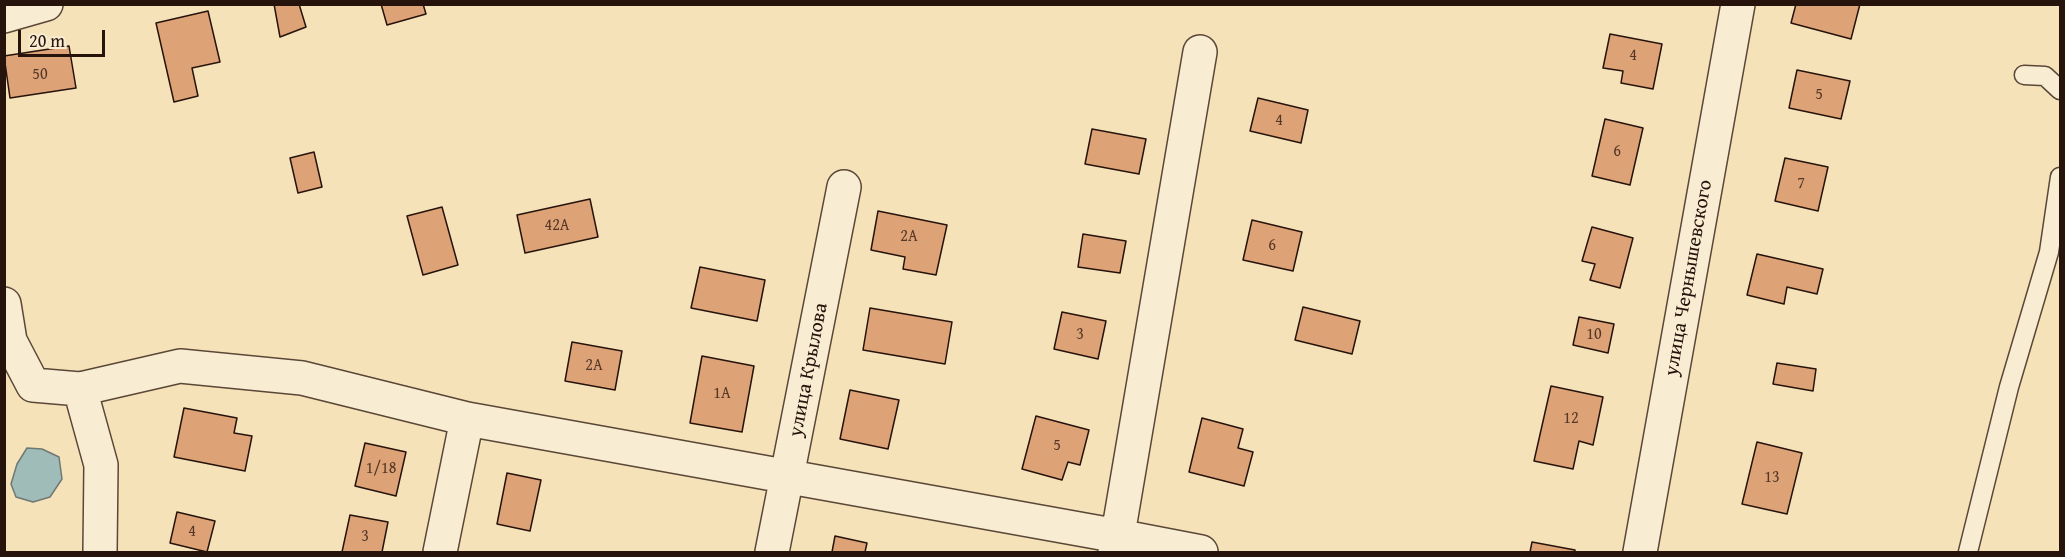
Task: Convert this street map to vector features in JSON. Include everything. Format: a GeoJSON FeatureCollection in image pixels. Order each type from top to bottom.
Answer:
{"type":"FeatureCollection","features":[{"type":"Feature","properties":{"kind":"street"},"geometry":{"type":"LineString","coordinates":[[4,16],[46,4]]}},
{"type":"Feature","properties":{"kind":"street","name":"улица Чернышевского"},"geometry":{"type":"LineString","coordinates":[[1640,552],[1738,4]]}},
{"type":"Feature","properties":{"kind":"street"},"geometry":{"type":"LineString","coordinates":[[1116,544],[1200,52]]}},
{"type":"Feature","properties":{"kind":"street","name":"улица Крылова"},"geometry":{"type":"LineString","coordinates":[[772,552],[844,187]]}},
{"type":"Feature","properties":{"kind":"street"},"geometry":{"type":"LineString","coordinates":[[4,304],[10,342],[33,385],[80,389],[180,366],[302,378],[467,419],[788,477],[1116,544],[1201,552]]}},
{"type":"Feature","properties":{"kind":"street"},"geometry":{"type":"LineString","coordinates":[[80,389],[101,465],[100,552]]}},
{"type":"Feature","properties":{"kind":"street"},"geometry":{"type":"LineString","coordinates":[[440,552],[467,419]]}},
{"type":"Feature","properties":{"kind":"lane"},"geometry":{"type":"LineString","coordinates":[[2024,75],[2045,76],[2061,90]]}},
{"type":"Feature","properties":{"kind":"lane"},"geometry":{"type":"LineString","coordinates":[[1968,552],[2009,387],[2049,252],[2061,177]]}},
{"type":"Feature","properties":{"kind":"water"},"geometry":{"type":"Polygon","coordinates":[[[27,448],[42,449],[59,457],[62,479],[50,497],[33,502],[16,497],[11,484],[17,464],[27,448]]]}},
{"type":"Feature","properties":{"kind":"building"},"geometry":{"type":"Polygon","coordinates":[[[274,4],[299,4],[306,27],[280,37],[274,4]]]}},
{"type":"Feature","properties":{"kind":"building"},"geometry":{"type":"Polygon","coordinates":[[[381,4],[423,4],[426,14],[387,25],[381,4]]]}},
{"type":"Feature","properties":{"kind":"building"},"geometry":{"type":"Polygon","coordinates":[[[1796,4],[1860,4],[1851,39],[1791,23],[1796,4]]]}},
{"type":"Feature","properties":{"kind":"building"},"geometry":{"type":"Polygon","coordinates":[[[208,11],[220,62],[192,68],[198,96],[174,102],[156,23],[208,11]]]}},
{"type":"Feature","properties":{"kind":"building"},"geometry":{"type":"Polygon","coordinates":[[[1610,34],[1662,44],[1653,89],[1621,83],[1623,71],[1603,68],[1610,34]]]}},
{"type":"Feature","properties":{"kind":"building"},"geometry":{"type":"Polygon","coordinates":[[[69,46],[76,88],[10,98],[4,56],[69,46]]]}},
{"type":"Feature","properties":{"kind":"building"},"geometry":{"type":"Polygon","coordinates":[[[1797,70],[1850,81],[1841,119],[1789,108],[1797,70]]]}},
{"type":"Feature","properties":{"kind":"building"},"geometry":{"type":"Polygon","coordinates":[[[1258,98],[1308,110],[1301,143],[1250,131],[1258,98]]]}},
{"type":"Feature","properties":{"kind":"building"},"geometry":{"type":"Polygon","coordinates":[[[1605,119],[1643,128],[1630,185],[1592,176],[1605,119]]]}},
{"type":"Feature","properties":{"kind":"building"},"geometry":{"type":"Polygon","coordinates":[[[1092,129],[1146,139],[1139,174],[1085,164],[1092,129]]]}},
{"type":"Feature","properties":{"kind":"building"},"geometry":{"type":"Polygon","coordinates":[[[314,152],[322,187],[298,193],[290,158],[314,152]]]}},
{"type":"Feature","properties":{"kind":"building"},"geometry":{"type":"Polygon","coordinates":[[[1785,158],[1828,167],[1818,211],[1775,201],[1785,158]]]}},
{"type":"Feature","properties":{"kind":"building"},"geometry":{"type":"Polygon","coordinates":[[[590,199],[598,237],[525,253],[517,215],[590,199]]]}},
{"type":"Feature","properties":{"kind":"building"},"geometry":{"type":"Polygon","coordinates":[[[442,207],[458,265],[423,275],[407,216],[442,207]]]}},
{"type":"Feature","properties":{"kind":"building"},"geometry":{"type":"Polygon","coordinates":[[[878,211],[947,225],[936,275],[903,269],[905,257],[871,250],[878,211]]]}},
{"type":"Feature","properties":{"kind":"building"},"geometry":{"type":"Polygon","coordinates":[[[1252,220],[1302,232],[1293,271],[1243,260],[1252,220]]]}},
{"type":"Feature","properties":{"kind":"building"},"geometry":{"type":"Polygon","coordinates":[[[1592,227],[1633,238],[1620,288],[1590,280],[1595,264],[1582,261],[1592,227]]]}},
{"type":"Feature","properties":{"kind":"building"},"geometry":{"type":"Polygon","coordinates":[[[1083,234],[1126,241],[1120,273],[1078,267],[1083,234]]]}},
{"type":"Feature","properties":{"kind":"building"},"geometry":{"type":"Polygon","coordinates":[[[1757,254],[1823,269],[1817,294],[1787,287],[1784,304],[1747,295],[1757,254]]]}},
{"type":"Feature","properties":{"kind":"building"},"geometry":{"type":"Polygon","coordinates":[[[700,267],[765,280],[757,321],[691,308],[700,267]]]}},
{"type":"Feature","properties":{"kind":"building"},"geometry":{"type":"Polygon","coordinates":[[[1303,307],[1360,321],[1352,354],[1295,340],[1303,307]]]}},
{"type":"Feature","properties":{"kind":"building"},"geometry":{"type":"Polygon","coordinates":[[[870,308],[952,322],[945,364],[863,350],[870,308]]]}},
{"type":"Feature","properties":{"kind":"building"},"geometry":{"type":"Polygon","coordinates":[[[1062,312],[1106,321],[1098,359],[1054,349],[1062,312]]]}},
{"type":"Feature","properties":{"kind":"building"},"geometry":{"type":"Polygon","coordinates":[[[1579,317],[1614,324],[1608,353],[1573,345],[1579,317]]]}},
{"type":"Feature","properties":{"kind":"building"},"geometry":{"type":"Polygon","coordinates":[[[572,342],[622,351],[615,390],[565,381],[572,342]]]}},
{"type":"Feature","properties":{"kind":"building"},"geometry":{"type":"Polygon","coordinates":[[[702,356],[754,366],[742,432],[690,423],[702,356]]]}},
{"type":"Feature","properties":{"kind":"building"},"geometry":{"type":"Polygon","coordinates":[[[1777,363],[1816,369],[1813,391],[1773,384],[1777,363]]]}},
{"type":"Feature","properties":{"kind":"building"},"geometry":{"type":"Polygon","coordinates":[[[1551,386],[1603,397],[1593,445],[1579,441],[1573,469],[1534,461],[1551,386]]]}},
{"type":"Feature","properties":{"kind":"building"},"geometry":{"type":"Polygon","coordinates":[[[850,390],[899,400],[888,449],[840,439],[850,390]]]}},
{"type":"Feature","properties":{"kind":"building"},"geometry":{"type":"Polygon","coordinates":[[[184,408],[237,418],[234,433],[252,436],[245,471],[174,457],[184,408]]]}},
{"type":"Feature","properties":{"kind":"building"},"geometry":{"type":"Polygon","coordinates":[[[1036,416],[1089,430],[1080,465],[1068,462],[1062,480],[1022,469],[1036,416]]]}},
{"type":"Feature","properties":{"kind":"building"},"geometry":{"type":"Polygon","coordinates":[[[1202,418],[1243,429],[1238,448],[1253,452],[1244,486],[1189,472],[1202,418]]]}},
{"type":"Feature","properties":{"kind":"building"},"geometry":{"type":"Polygon","coordinates":[[[1757,442],[1802,453],[1787,514],[1742,504],[1757,442]]]}},
{"type":"Feature","properties":{"kind":"building"},"geometry":{"type":"Polygon","coordinates":[[[365,443],[406,452],[396,496],[355,486],[365,443]]]}},
{"type":"Feature","properties":{"kind":"building"},"geometry":{"type":"Polygon","coordinates":[[[507,473],[541,480],[530,531],[497,524],[507,473]]]}},
{"type":"Feature","properties":{"kind":"building"},"geometry":{"type":"Polygon","coordinates":[[[177,512],[215,521],[207,552],[170,543],[177,512]]]}},
{"type":"Feature","properties":{"kind":"building"},"geometry":{"type":"Polygon","coordinates":[[[350,515],[388,522],[382,552],[342,552],[350,515]]]}},
{"type":"Feature","properties":{"kind":"building"},"geometry":{"type":"Polygon","coordinates":[[[835,536],[867,543],[865,552],[832,552],[835,536]]]}},
{"type":"Feature","properties":{"kind":"building"},"geometry":{"type":"Polygon","coordinates":[[[1532,542],[1575,550],[1575,552],[1530,552],[1532,542]]]}}]}
